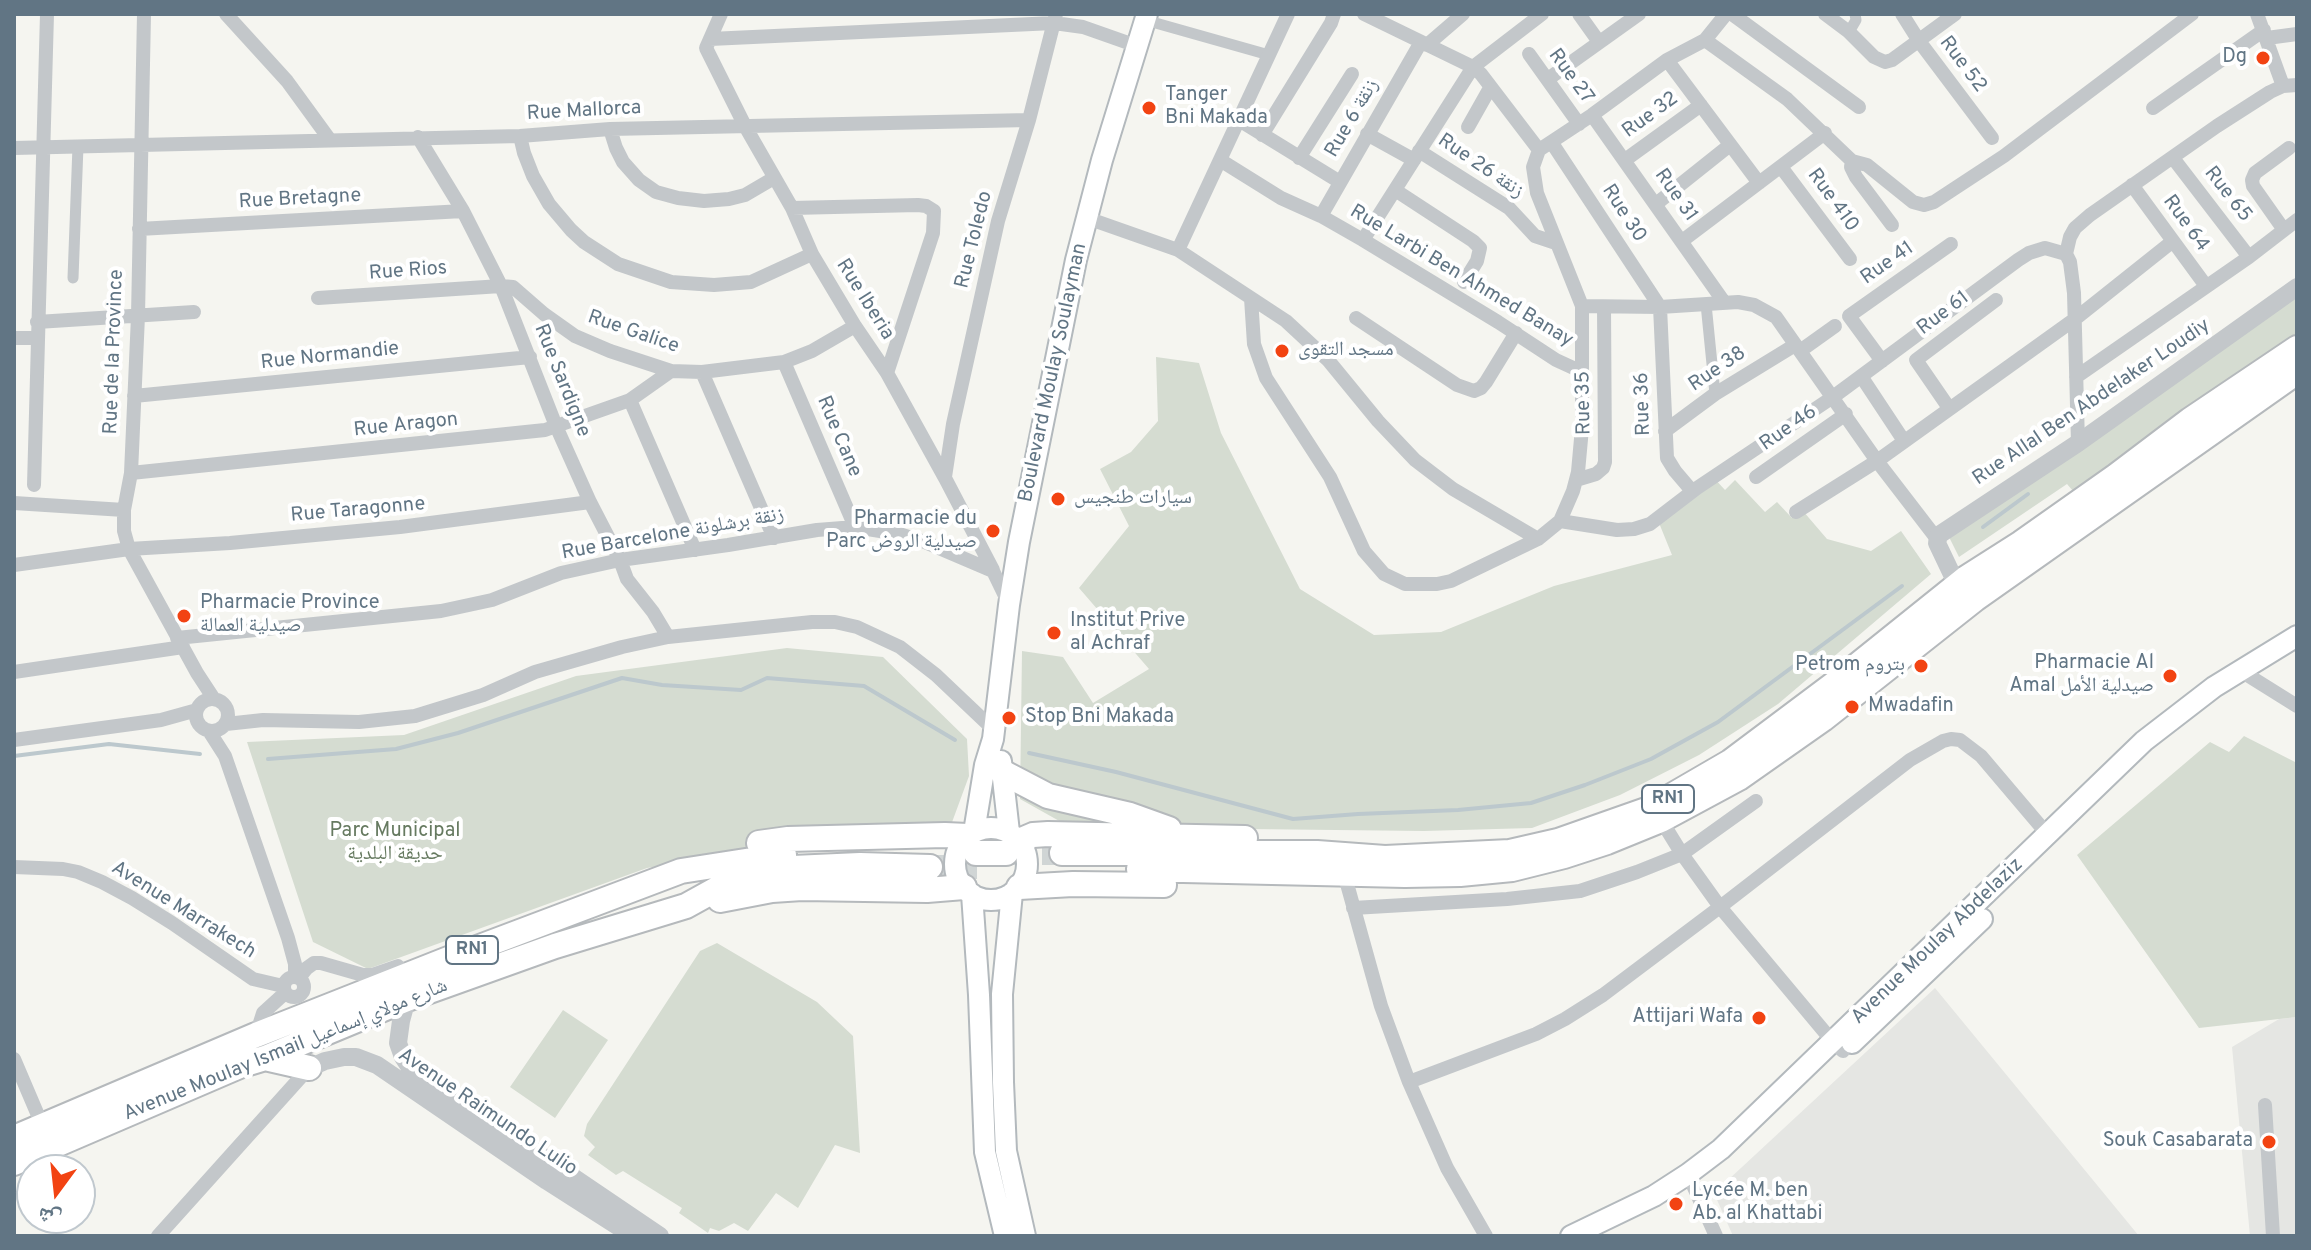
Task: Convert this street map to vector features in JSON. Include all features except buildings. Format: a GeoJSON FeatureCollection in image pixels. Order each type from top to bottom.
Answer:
{"type":"FeatureCollection","features":[{"type":"Feature","properties":{"kind":"highway","name":"RN1"},"geometry":{"type":"LineString","coordinates":[[1061,860],[1316,863],[1510,852],[1558,841],[1649,809],[1730,762],[1834,684],[1957,576],[2021,543],[2190,420],[2297,348]]}},
{"type":"Feature","properties":{"kind":"highway","name":"RN1"},"geometry":{"type":"LineString","coordinates":[[1316,863],[1344,873],[1460,874],[1512,869],[1607,842],[1661,820],[1739,778],[1823,719],[1975,599],[2297,372]]}},
{"type":"Feature","properties":{"kind":"highway"},"geometry":{"type":"LineString","coordinates":[[1002,772],[1048,796],[1130,815],[1186,836]]}},
{"type":"Feature","properties":{"kind":"highway"},"geometry":{"type":"LineString","coordinates":[[686,906],[772,890],[802,888],[927,890],[972,862],[1012,862],[1073,884],[1255,886],[1288,882],[1316,863],[1267,839],[1048,834],[1033,835],[1012,862]]}},
{"type":"Feature","properties":{"kind":"highway"},"geometry":{"type":"LineString","coordinates":[[691,868],[726,850],[788,839],[945,835],[972,862]]}},
{"type":"Feature","properties":{"kind":"highway","name":"Avenue Moulay Ismail شارع مولاي إسماعيل"},"geometry":{"type":"LineString","coordinates":[[14,1138],[256,1035],[691,868],[832,850],[889,850],[930,860],[777,870],[724,885],[686,906],[555,946],[407,999],[242,1065],[14,1163]]}},
{"type":"Feature","properties":{"kind":"highway"},"geometry":{"type":"LineString","coordinates":[[265,1058],[309,1068]]}},
{"type":"Feature","properties":{"kind":"main road","name":"Boulevard Moulay Soulayman"},"geometry":{"type":"LineString","coordinates":[[1005,1236],[985,1152],[972,862],[1025,510],[1087,218],[1105,148],[1146,17]]}},
{"type":"Feature","properties":{"kind":"main road","name":"Avenue Moulay Abdelaziz"},"geometry":{"type":"LineString","coordinates":[[1599,1236],[1635,1221],[1691,1180],[1753,1127],[2034,868],[2160,741],[2246,672],[2297,636]]}},
{"type":"Feature","properties":{"kind":"main road","name":"Avenue Moulay Abdelaziz"},"geometry":{"type":"LineString","coordinates":[[1838,1047],[2163,724],[2214,687],[2297,647]]}},
{"type":"Feature","properties":{"kind":"main road","name":"Boulevard Moulay Soulayman"},"geometry":{"type":"LineString","coordinates":[[993,735],[1002,772],[1012,862],[1002,994],[1006,1151],[1025,1236]]}},
{"type":"Feature","properties":{"kind":"main road"},"geometry":{"type":"LineString","coordinates":[[972,862],[985,899],[999,899],[1012,862]]}},
{"type":"Feature","properties":{"kind":"main road","name":"Avenue Moulay Abdelaziz"},"geometry":{"type":"LineString","coordinates":[[1571,1236],[1691,1180]]}},
{"type":"Feature","properties":{"kind":"street"},"geometry":{"type":"LineString","coordinates":[[34,485],[47,14]]}},
{"type":"Feature","properties":{"kind":"street","name":"Rue de la Province"},"geometry":{"type":"LineString","coordinates":[[144,14],[138,316],[131,473],[124,510],[124,531],[129,549],[197,673],[293,953],[290,984]]}},
{"type":"Feature","properties":{"kind":"street"},"geometry":{"type":"LineString","coordinates":[[226,14],[287,81],[330,140]]}},
{"type":"Feature","properties":{"kind":"street"},"geometry":{"type":"LineString","coordinates":[[721,14],[708,43],[1055,18],[1137,46]]}},
{"type":"Feature","properties":{"kind":"street"},"geometry":{"type":"LineString","coordinates":[[1178,250],[1288,14]]}},
{"type":"Feature","properties":{"kind":"street"},"geometry":{"type":"LineString","coordinates":[[1262,135],[1334,14]]}},
{"type":"Feature","properties":{"kind":"street","name":"Rue 6 زنقة"},"geometry":{"type":"LineString","coordinates":[[1321,216],[1367,134],[1424,43],[1463,14]]}},
{"type":"Feature","properties":{"kind":"street"},"geometry":{"type":"LineString","coordinates":[[1363,240],[1473,67],[1542,14]]}},
{"type":"Feature","properties":{"kind":"street"},"geometry":{"type":"LineString","coordinates":[[1579,14],[1599,42]]}},
{"type":"Feature","properties":{"kind":"street"},"geometry":{"type":"LineString","coordinates":[[1548,79],[1639,14]]}},
{"type":"Feature","properties":{"kind":"street"},"geometry":{"type":"LineString","coordinates":[[1251,298],[1254,344],[1266,378],[1330,477],[1364,551],[1384,574],[1405,584],[1451,581],[1538,539],[1560,521],[1576,480],[1581,453],[1582,306],[1537,193],[1533,167],[1546,146],[1667,60],[1705,40],[1726,14]]}},
{"type":"Feature","properties":{"kind":"street"},"geometry":{"type":"LineString","coordinates":[[1732,14],[1859,107]]}},
{"type":"Feature","properties":{"kind":"street"},"geometry":{"type":"LineString","coordinates":[[1825,14],[1874,57],[1885,62],[1955,14]]}},
{"type":"Feature","properties":{"kind":"street"},"geometry":{"type":"LineString","coordinates":[[1849,32],[1856,20],[1855,14]]}},
{"type":"Feature","properties":{"kind":"street","name":"Rue 52"},"geometry":{"type":"LineString","coordinates":[[1902,14],[1992,138]]}},
{"type":"Feature","properties":{"kind":"street"},"geometry":{"type":"LineString","coordinates":[[1705,40],[1787,99],[1852,161],[1867,165],[1913,202],[1924,205],[1934,202],[2004,156],[2192,14]]}},
{"type":"Feature","properties":{"kind":"street"},"geometry":{"type":"LineString","coordinates":[[2078,443],[2075,319],[2072,272],[2066,254],[2070,237],[2080,222],[2217,126],[2290,86],[2257,14]]}},
{"type":"Feature","properties":{"kind":"street"},"geometry":{"type":"LineString","coordinates":[[1367,15],[1473,67]]}},
{"type":"Feature","properties":{"kind":"street"},"geometry":{"type":"LineString","coordinates":[[1146,17],[1269,55]]}},
{"type":"Feature","properties":{"kind":"street","name":"Rue Toledo"},"geometry":{"type":"LineString","coordinates":[[945,478],[953,424],[998,221],[1029,120],[1055,18]]}},
{"type":"Feature","properties":{"kind":"street"},"geometry":{"type":"LineString","coordinates":[[2153,108],[2265,34],[2297,34]]}},
{"type":"Feature","properties":{"kind":"street","name":"Rue Iberia"},"geometry":{"type":"LineString","coordinates":[[708,43],[745,126],[792,208],[812,254],[887,373],[993,571]]}},
{"type":"Feature","properties":{"kind":"street","name":"Rue 27"},"geometry":{"type":"LineString","coordinates":[[1529,54],[1579,124]]}},
{"type":"Feature","properties":{"kind":"street"},"geometry":{"type":"LineString","coordinates":[[1667,60],[1759,183]]}},
{"type":"Feature","properties":{"kind":"street","name":"Rue 30"},"geometry":{"type":"LineString","coordinates":[[1473,67],[1546,146],[1660,307]]}},
{"type":"Feature","properties":{"kind":"street"},"geometry":{"type":"LineString","coordinates":[[1299,158],[1352,74]]}},
{"type":"Feature","properties":{"kind":"street"},"geometry":{"type":"LineString","coordinates":[[1468,127],[1490,88]]}},
{"type":"Feature","properties":{"kind":"street","name":"Rue 32"},"geometry":{"type":"LineString","coordinates":[[1625,160],[1701,105]]}},
{"type":"Feature","properties":{"kind":"street","name":"Rue 31"},"geometry":{"type":"LineString","coordinates":[[1592,115],[1724,302]]}},
{"type":"Feature","properties":{"kind":"street","name":"Rue Mallorca"},"geometry":{"type":"LineString","coordinates":[[14,148],[520,136],[610,129],[1029,120]]}},
{"type":"Feature","properties":{"kind":"street"},"geometry":{"type":"LineString","coordinates":[[1239,120],[1340,182]]}},
{"type":"Feature","properties":{"kind":"street"},"geometry":{"type":"LineString","coordinates":[[610,129],[623,162],[639,180],[656,192],[687,200],[729,199],[745,195],[774,178]]}},
{"type":"Feature","properties":{"kind":"street"},"geometry":{"type":"LineString","coordinates":[[1682,241],[1825,133]]}},
{"type":"Feature","properties":{"kind":"street","name":"Rue 26 زنقة"},"geometry":{"type":"LineString","coordinates":[[1367,134],[1416,155],[1509,208],[1535,236],[1556,243]]}},
{"type":"Feature","properties":{"kind":"street"},"geometry":{"type":"LineString","coordinates":[[520,136],[533,176],[549,204],[584,242],[618,264],[671,282],[714,285],[751,282],[812,254]]}},
{"type":"Feature","properties":{"kind":"street","name":"Rue Sardigne"},"geometry":{"type":"LineString","coordinates":[[418,137],[463,211],[501,286],[556,426],[627,579],[668,637]]}},
{"type":"Feature","properties":{"kind":"street"},"geometry":{"type":"LineString","coordinates":[[1656,204],[1730,145]]}},
{"type":"Feature","properties":{"kind":"street"},"geometry":{"type":"LineString","coordinates":[[73,278],[78,146]]}},
{"type":"Feature","properties":{"kind":"street"},"geometry":{"type":"LineString","coordinates":[[2284,230],[2252,180],[2255,173],[2289,148]]}},
{"type":"Feature","properties":{"kind":"street","name":"Rue 65"},"geometry":{"type":"LineString","coordinates":[[2173,158],[2249,257]]}},
{"type":"Feature","properties":{"kind":"street","name":"Rue Larbi Ben Ahmed Banay"},"geometry":{"type":"LineString","coordinates":[[1220,160],[1281,198],[1363,240],[1556,360],[1580,371]]}},
{"type":"Feature","properties":{"kind":"street"},"geometry":{"type":"LineString","coordinates":[[1852,161],[1851,167],[1856,177],[1892,225]]}},
{"type":"Feature","properties":{"kind":"street","name":"Rue 410"},"geometry":{"type":"LineString","coordinates":[[1781,167],[1850,259]]}},
{"type":"Feature","properties":{"kind":"street","name":"Rue 64"},"geometry":{"type":"LineString","coordinates":[[2132,185],[2206,286]]}},
{"type":"Feature","properties":{"kind":"street"},"geometry":{"type":"LineString","coordinates":[[1395,190],[1480,248],[1477,261],[1464,282]]}},
{"type":"Feature","properties":{"kind":"street"},"geometry":{"type":"LineString","coordinates":[[792,208],[918,205],[934,211],[933,233],[887,373]]}},
{"type":"Feature","properties":{"kind":"street","name":"Rue Bretagne"},"geometry":{"type":"LineString","coordinates":[[139,229],[463,211]]}},
{"type":"Feature","properties":{"kind":"street"},"geometry":{"type":"LineString","coordinates":[[1087,218],[1178,250],[1286,321],[1314,345],[1415,460],[1453,489],[1538,539]]}},
{"type":"Feature","properties":{"kind":"street"},"geometry":{"type":"LineString","coordinates":[[2076,377],[2297,220]]}},
{"type":"Feature","properties":{"kind":"street"},"geometry":{"type":"LineString","coordinates":[[1796,512],[1877,461],[2075,319],[2173,241]]}},
{"type":"Feature","properties":{"kind":"street","name":"Rue 41"},"geometry":{"type":"LineString","coordinates":[[1882,361],[1849,316],[1951,244]]}},
{"type":"Feature","properties":{"kind":"street"},"geometry":{"type":"LineString","coordinates":[[1560,521],[1595,528],[1634,529],[1650,524],[1692,491],[1833,397],[2029,253],[2045,248],[2066,254]]}},
{"type":"Feature","properties":{"kind":"street","name":"Rue Rios"},"geometry":{"type":"LineString","coordinates":[[318,298],[501,286]]}},
{"type":"Feature","properties":{"kind":"street","name":"Rue Galice"},"geometry":{"type":"LineString","coordinates":[[501,286],[513,287],[575,336],[671,371],[702,372],[784,362],[812,351],[855,326]]}},
{"type":"Feature","properties":{"kind":"street","name":"Rue Allal Ben Abdelaker Loudiy"},"geometry":{"type":"LineString","coordinates":[[1937,539],[1954,523],[2078,443],[2297,287]]}},
{"type":"Feature","properties":{"kind":"street","name":"Rue 61"},"geometry":{"type":"LineString","coordinates":[[1949,408],[1916,360],[1996,300]]}},
{"type":"Feature","properties":{"kind":"street"},"geometry":{"type":"LineString","coordinates":[[1582,306],[1660,307],[1724,302],[1754,305],[1776,317],[1877,461],[1937,539],[1957,576]]}},
{"type":"Feature","properties":{"kind":"street"},"geometry":{"type":"LineString","coordinates":[[1706,304],[1715,394]]}},
{"type":"Feature","properties":{"kind":"street","name":"Rue 35"},"geometry":{"type":"LineString","coordinates":[[1576,480],[1596,474],[1605,462],[1604,307]]}},
{"type":"Feature","properties":{"kind":"street","name":"Rue 36"},"geometry":{"type":"LineString","coordinates":[[1660,307],[1667,458],[1692,491]]}},
{"type":"Feature","properties":{"kind":"street"},"geometry":{"type":"LineString","coordinates":[[37,322],[194,312]]}},
{"type":"Feature","properties":{"kind":"street"},"geometry":{"type":"LineString","coordinates":[[1356,318],[1457,385],[1474,391],[1486,382],[1516,333]]}},
{"type":"Feature","properties":{"kind":"street"},"geometry":{"type":"LineString","coordinates":[[1798,348],[1835,326]]}},
{"type":"Feature","properties":{"kind":"street"},"geometry":{"type":"LineString","coordinates":[[14,338],[37,338]]}},
{"type":"Feature","properties":{"kind":"street","name":"Rue 38"},"geometry":{"type":"LineString","coordinates":[[1665,431],[1715,394],[1798,348]]}},
{"type":"Feature","properties":{"kind":"street","name":"Rue Normandie"},"geometry":{"type":"LineString","coordinates":[[134,396],[530,357]]}},
{"type":"Feature","properties":{"kind":"street","name":"Rue Cane"},"geometry":{"type":"LineString","coordinates":[[784,362],[855,527]]}},
{"type":"Feature","properties":{"kind":"street","name":"Rue Aragon"},"geometry":{"type":"LineString","coordinates":[[131,473],[545,430],[630,400],[671,371]]}},
{"type":"Feature","properties":{"kind":"street"},"geometry":{"type":"LineString","coordinates":[[702,372],[774,538]]}},
{"type":"Feature","properties":{"kind":"street"},"geometry":{"type":"LineString","coordinates":[[1861,376],[1904,441]]}},
{"type":"Feature","properties":{"kind":"street"},"geometry":{"type":"LineString","coordinates":[[630,400],[695,550]]}},
{"type":"Feature","properties":{"kind":"street","name":"Rue 46"},"geometry":{"type":"LineString","coordinates":[[1756,477],[1846,414]]}},
{"type":"Feature","properties":{"kind":"street","name":"Rue Taragonne"},"geometry":{"type":"LineString","coordinates":[[14,565],[129,549],[400,527],[590,502]]}},
{"type":"Feature","properties":{"kind":"street"},"geometry":{"type":"LineString","coordinates":[[14,503],[124,510]]}},
{"type":"Feature","properties":{"kind":"street","name":"Rue Barcelone زنقة برشلونة"},"geometry":{"type":"LineString","coordinates":[[14,672],[180,642],[441,611],[492,600],[561,573],[620,560],[817,530],[855,527],[899,534],[993,571]]}},
{"type":"Feature","properties":{"kind":"street"},"geometry":{"type":"LineString","coordinates":[[993,571],[1009,605]]}},
{"type":"Feature","properties":{"kind":"street"},"geometry":{"type":"LineString","coordinates":[[14,740],[212,716],[340,722],[415,716],[483,695],[535,672],[622,647],[668,637],[812,622],[835,622],[857,627],[892,643],[914,657],[993,735]]}},
{"type":"Feature","properties":{"kind":"street"},"geometry":{"type":"LineString","coordinates":[[2246,672],[2297,706]]}},
{"type":"Feature","properties":{"kind":"street"},"geometry":{"type":"LineString","coordinates":[[1409,1082],[1536,1034],[1603,995],[1910,760],[1951,739],[1960,740],[1987,762],[2048,835]]}},
{"type":"Feature","properties":{"kind":"street"},"geometry":{"type":"LineString","coordinates":[[1353,908],[1520,898],[1580,891],[1682,854],[1756,801]]}},
{"type":"Feature","properties":{"kind":"street"},"geometry":{"type":"LineString","coordinates":[[1661,820],[1720,907],[1838,1047]]}},
{"type":"Feature","properties":{"kind":"street","name":"Avenue Marrakech"},"geometry":{"type":"LineString","coordinates":[[14,867],[63,869],[102,882],[172,923],[253,979],[290,984]]}},
{"type":"Feature","properties":{"kind":"street"},"geometry":{"type":"LineString","coordinates":[[1344,873],[1381,1006],[1409,1082],[1447,1168],[1486,1236]]}},
{"type":"Feature","properties":{"kind":"street"},"geometry":{"type":"LineString","coordinates":[[289,941],[321,963],[372,975],[423,957],[453,957]]}},
{"type":"Feature","properties":{"kind":"street"},"geometry":{"type":"LineString","coordinates":[[256,1035],[263,1013],[307,968],[321,963]]}},
{"type":"Feature","properties":{"kind":"street","name":"Avenue Raimundo Lulio"},"geometry":{"type":"LineString","coordinates":[[407,999],[398,1043],[409,1066],[660,1236]]}},
{"type":"Feature","properties":{"kind":"street","name":"Avenue Raimundo Lulio"},"geometry":{"type":"LineString","coordinates":[[309,1068],[344,1057],[356,1057],[377,1065],[633,1236]]}},
{"type":"Feature","properties":{"kind":"street"},"geometry":{"type":"LineString","coordinates":[[14,1059],[43,1127]]}},
{"type":"Feature","properties":{"kind":"street"},"geometry":{"type":"LineString","coordinates":[[158,1236],[309,1068]]}},
{"type":"Feature","properties":{"kind":"street"},"geometry":{"type":"LineString","coordinates":[[2265,1105],[2273,1236]]}},
{"type":"Feature","properties":{"kind":"street"},"geometry":{"type":"LineString","coordinates":[[1691,1180],[1716,1236]]}},
{"type":"Feature","properties":{"kind":"shaded area"},"geometry":{"type":"Polygon","coordinates":[[[1935,988],[2139,1236],[1733,1236],[1714,1193],[1935,988]]]}},
{"type":"Feature","properties":{"kind":"shaded area","name":"Souk Casabarata"},"geometry":{"type":"Polygon","coordinates":[[[2297,1017],[2297,1236],[2250,1236],[2232,1047],[2279,1019],[2297,1017]]]}},
{"type":"Feature","properties":{"kind":"green space"},"geometry":{"type":"Polygon","coordinates":[[[2297,296],[2297,335],[2073,491],[2067,484],[1959,557],[1949,537],[2297,296]]]}},
{"type":"Feature","properties":{"kind":"green space"},"geometry":{"type":"Polygon","coordinates":[[[1156,357],[1199,363],[1221,433],[1300,589],[1374,635],[1441,632],[1554,586],[1672,555],[1657,518],[1713,477],[1725,490],[1735,480],[1765,512],[1777,502],[1792,518],[1803,511],[1827,539],[1871,551],[1901,531],[1931,574],[1778,704],[1699,755],[1620,795],[1532,828],[1424,831],[1070,827],[1020,799],[1022,651],[1063,657],[1093,703],[1149,669],[1079,588],[1129,526],[1100,469],[1131,452],[1158,421],[1156,357]]]}},
{"type":"Feature","properties":{"kind":"green space","name":"Parc Municipal حديقة البلدية"},"geometry":{"type":"Polygon","coordinates":[[[787,648],[883,657],[967,739],[969,776],[951,825],[770,848],[647,868],[368,969],[313,942],[247,742],[404,735],[576,676],[787,648]]]}},
{"type":"Feature","properties":{"kind":"green space"},"geometry":{"type":"Polygon","coordinates":[[[2244,736],[2297,763],[2297,1017],[2199,1028],[2077,855],[2210,742],[2229,752],[2244,736]]]}},
{"type":"Feature","properties":{"kind":"green space"},"geometry":{"type":"Polygon","coordinates":[[[717,943],[817,1002],[853,1036],[860,1153],[835,1145],[798,1208],[776,1193],[748,1231],[734,1223],[719,1231],[710,1228],[708,1233],[679,1213],[682,1208],[623,1171],[616,1175],[588,1155],[595,1147],[584,1136],[587,1124],[700,951],[717,943]]]}},
{"type":"Feature","properties":{"kind":"green space"},"geometry":{"type":"Polygon","coordinates":[[[563,1010],[608,1040],[555,1118],[510,1087],[563,1010]]]}},
{"type":"Feature","properties":{"kind":"waterway"},"geometry":{"type":"LineString","coordinates":[[1983,527],[2028,494]]}},
{"type":"Feature","properties":{"kind":"waterway"},"geometry":{"type":"LineString","coordinates":[[1029,753],[1116,772],[1293,819],[1531,803],[1651,759],[1718,722],[1902,586]]}},
{"type":"Feature","properties":{"kind":"waterway"},"geometry":{"type":"LineString","coordinates":[[268,759],[396,749],[458,733],[622,678],[662,685],[741,690],[767,678],[864,686],[955,740]]}},
{"type":"Feature","properties":{"kind":"waterway"},"geometry":{"type":"LineString","coordinates":[[14,756],[109,744],[200,754]]}},
{"type":"Feature","properties":{"kind":"tunnel"},"geometry":{"type":"LineString","coordinates":[[1006,853],[1062,853]]}},
{"type":"Feature","properties":{"kind":"tunnel"},"geometry":{"type":"LineString","coordinates":[[930,867],[977,867]]}},
{"type":"Feature","properties":{"kind":"place","name":"Dg"},"geometry":{"type":"Point","coordinates":[2263,58]}},
{"type":"Feature","properties":{"kind":"place","name":"Tanger Bni Makada"},"geometry":{"type":"Point","coordinates":[1149,108]}},
{"type":"Feature","properties":{"kind":"place","name":"مسجد التقوى"},"geometry":{"type":"Point","coordinates":[1282,351]}},
{"type":"Feature","properties":{"kind":"place","name":"سيارات طنجيس"},"geometry":{"type":"Point","coordinates":[1058,499]}},
{"type":"Feature","properties":{"kind":"place","name":"Pharmacie du Parc صيدلية الروض"},"geometry":{"type":"Point","coordinates":[993,531]}},
{"type":"Feature","properties":{"kind":"place","name":"Pharmacie Province صيدلية العمالة"},"geometry":{"type":"Point","coordinates":[184,616]}},
{"type":"Feature","properties":{"kind":"place","name":"Institut Prive al Achraf"},"geometry":{"type":"Point","coordinates":[1054,633]}},
{"type":"Feature","properties":{"kind":"place","name":"Petrom بتروم"},"geometry":{"type":"Point","coordinates":[1921,666]}},
{"type":"Feature","properties":{"kind":"place","name":"Pharmacie Al Amal صيدلية الأمل"},"geometry":{"type":"Point","coordinates":[2170,676]}},
{"type":"Feature","properties":{"kind":"place","name":"Mwadafin"},"geometry":{"type":"Point","coordinates":[1852,707]}},
{"type":"Feature","properties":{"kind":"place","name":"Stop Bni Makada"},"geometry":{"type":"Point","coordinates":[1009,718]}},
{"type":"Feature","properties":{"kind":"place","name":"Attijari Wafa"},"geometry":{"type":"Point","coordinates":[1759,1018]}},
{"type":"Feature","properties":{"kind":"place","name":"Souk Casabarata"},"geometry":{"type":"Point","coordinates":[2269,1142]}},
{"type":"Feature","properties":{"kind":"place","name":"Lycée M. ben Ab. al Khattabi"},"geometry":{"type":"Point","coordinates":[1676,1204]}}]}
